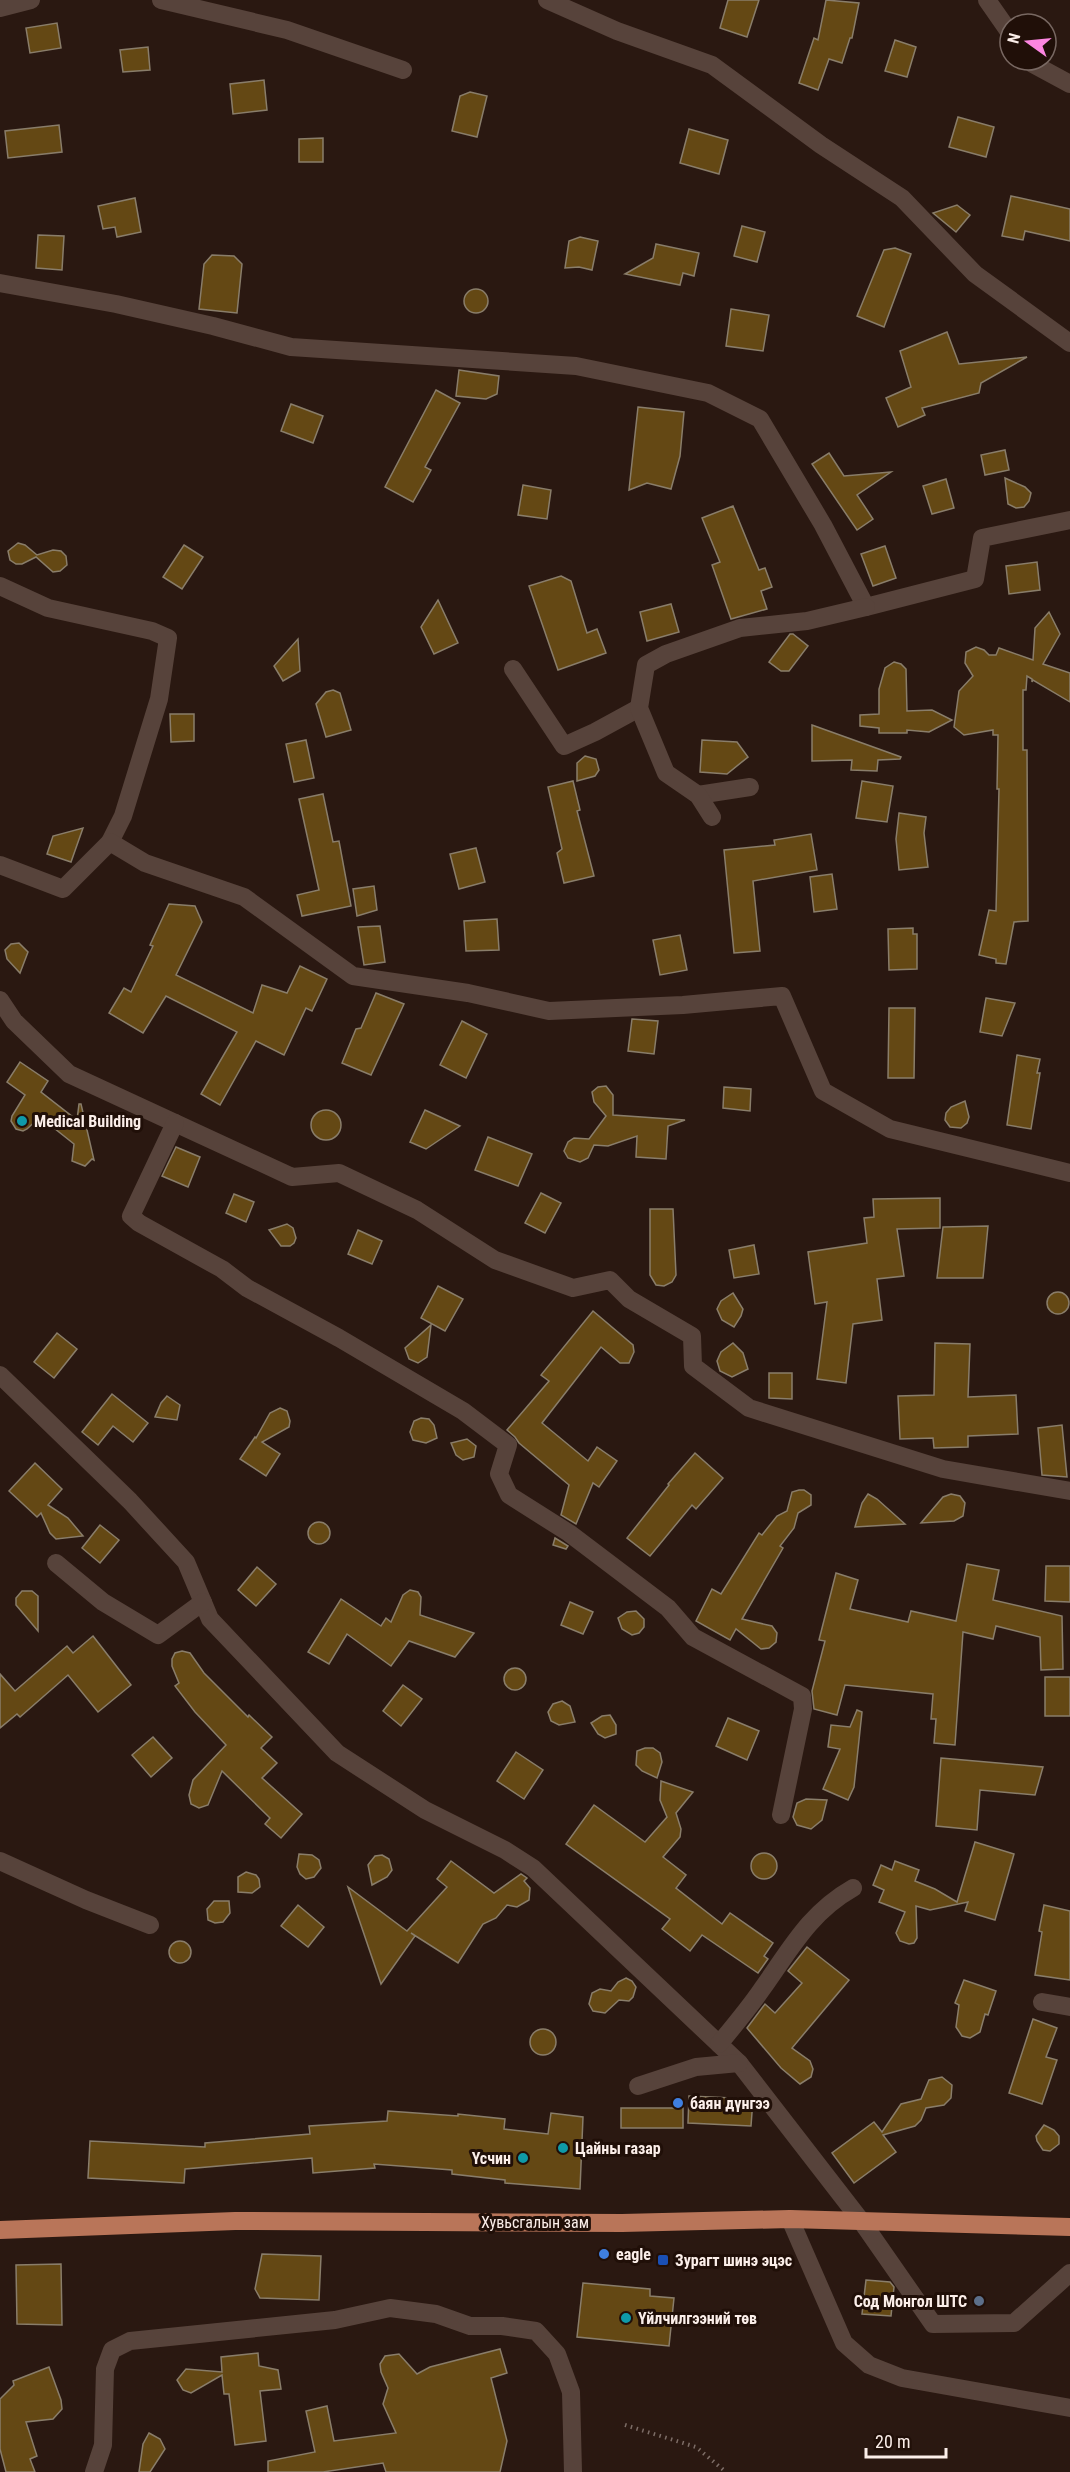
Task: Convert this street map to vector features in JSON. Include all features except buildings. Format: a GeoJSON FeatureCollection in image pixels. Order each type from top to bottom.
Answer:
{"type":"FeatureCollection","features":[{"type":"Feature","properties":{"kind":"main road","name":"Хувьсгалын зам"},"geometry":{"type":"LineString","coordinates":[[0,2230],[235,2221],[622,2223],[790,2219],[1070,2227]]}},
{"type":"Feature","properties":{"kind":"street"},"geometry":{"type":"LineString","coordinates":[[0,8],[31,0]]}},
{"type":"Feature","properties":{"kind":"street"},"geometry":{"type":"LineString","coordinates":[[161,0],[288,30],[403,70]]}},
{"type":"Feature","properties":{"kind":"street"},"geometry":{"type":"LineString","coordinates":[[547,0],[617,31],[712,65],[821,145],[902,198],[975,274],[1070,343]]}},
{"type":"Feature","properties":{"kind":"street"},"geometry":{"type":"LineString","coordinates":[[987,0],[998,16]]}},
{"type":"Feature","properties":{"kind":"street"},"geometry":{"type":"LineString","coordinates":[[1048,72],[1070,84]]}},
{"type":"Feature","properties":{"kind":"street"},"geometry":{"type":"LineString","coordinates":[[0,283],[116,304],[291,347],[576,366],[708,393],[760,419],[823,525],[866,607]]}},
{"type":"Feature","properties":{"kind":"street"},"geometry":{"type":"LineString","coordinates":[[712,818],[698,795],[666,773],[639,708],[646,665],[666,654],[740,628],[807,621],[975,579],[982,538],[1070,520]]}},
{"type":"Feature","properties":{"kind":"street"},"geometry":{"type":"LineString","coordinates":[[0,586],[48,608],[152,632],[168,638],[159,699],[123,816],[110,842],[63,889],[0,865]]}},
{"type":"Feature","properties":{"kind":"street"},"geometry":{"type":"LineString","coordinates":[[513,669],[564,746],[639,708]]}},
{"type":"Feature","properties":{"kind":"street"},"geometry":{"type":"LineString","coordinates":[[698,795],[750,787]]}},
{"type":"Feature","properties":{"kind":"street"},"geometry":{"type":"LineString","coordinates":[[110,842],[145,863],[244,897],[352,976],[468,993],[549,1011],[683,1005],[782,996],[823,1091],[890,1129],[1070,1173]]}},
{"type":"Feature","properties":{"kind":"street"},"geometry":{"type":"LineString","coordinates":[[0,1000],[14,1021],[69,1074],[292,1177],[339,1173],[417,1210],[495,1260],[573,1288],[610,1280],[629,1299],[692,1336],[693,1366],[749,1408],[944,1469],[1070,1491]]}},
{"type":"Feature","properties":{"kind":"street"},"geometry":{"type":"LineString","coordinates":[[175,1123],[131,1216],[222,1269],[247,1288],[339,1338],[463,1411],[508,1445],[500,1474],[509,1495],[569,1533],[669,1608],[693,1637],[801,1696],[803,1709],[781,1815]]}},
{"type":"Feature","properties":{"kind":"street"},"geometry":{"type":"LineString","coordinates":[[0,1375],[130,1501],[186,1562],[210,1619],[337,1753],[425,1810],[505,1850],[533,1868],[739,2063],[862,2222],[933,2324],[1014,2323],[1070,2273]]}},
{"type":"Feature","properties":{"kind":"street"},"geometry":{"type":"LineString","coordinates":[[56,1563],[103,1602],[158,1635],[203,1602]]}},
{"type":"Feature","properties":{"kind":"street"},"geometry":{"type":"LineString","coordinates":[[0,1861],[86,1900],[150,1925]]}},
{"type":"Feature","properties":{"kind":"street"},"geometry":{"type":"LineString","coordinates":[[719,2044],[763,1989],[786,1951],[809,1924],[831,1901],[853,1888]]}},
{"type":"Feature","properties":{"kind":"street"},"geometry":{"type":"LineString","coordinates":[[1042,2002],[1070,2007]]}},
{"type":"Feature","properties":{"kind":"street"},"geometry":{"type":"LineString","coordinates":[[638,2086],[696,2067],[739,2063]]}},
{"type":"Feature","properties":{"kind":"street"},"geometry":{"type":"LineString","coordinates":[[790,2219],[844,2343],[869,2365],[902,2378],[1070,2408]]}},
{"type":"Feature","properties":{"kind":"street"},"geometry":{"type":"LineString","coordinates":[[94,2472],[103,2445],[105,2369],[112,2350],[130,2341],[336,2320],[390,2308],[436,2314],[470,2326],[502,2326],[536,2331],[557,2354],[571,2392],[573,2472]]}},
{"type":"Feature","properties":{"kind":"path"},"geometry":{"type":"LineString","coordinates":[[625,2425],[696,2447],[726,2472]]}},
{"type":"Feature","properties":{"kind":"place","name":"Medical Building"},"geometry":{"type":"Point","coordinates":[22,1121]}},
{"type":"Feature","properties":{"kind":"place","name":"баян дүнгээ"},"geometry":{"type":"Point","coordinates":[678,2103]}},
{"type":"Feature","properties":{"kind":"place","name":"Цайны газар"},"geometry":{"type":"Point","coordinates":[563,2148]}},
{"type":"Feature","properties":{"kind":"place","name":"Үсчин"},"geometry":{"type":"Point","coordinates":[523,2158]}},
{"type":"Feature","properties":{"kind":"place","name":"eagle"},"geometry":{"type":"Point","coordinates":[604,2254]}},
{"type":"Feature","properties":{"kind":"place","name":"Зурагт шинэ эцэс"},"geometry":{"type":"Point","coordinates":[663,2260]}},
{"type":"Feature","properties":{"kind":"place","name":"Сод Монгол ШТС"},"geometry":{"type":"Point","coordinates":[979,2301]}},
{"type":"Feature","properties":{"kind":"place","name":"Үйлчилгээний төв"},"geometry":{"type":"Point","coordinates":[626,2318]}}]}
